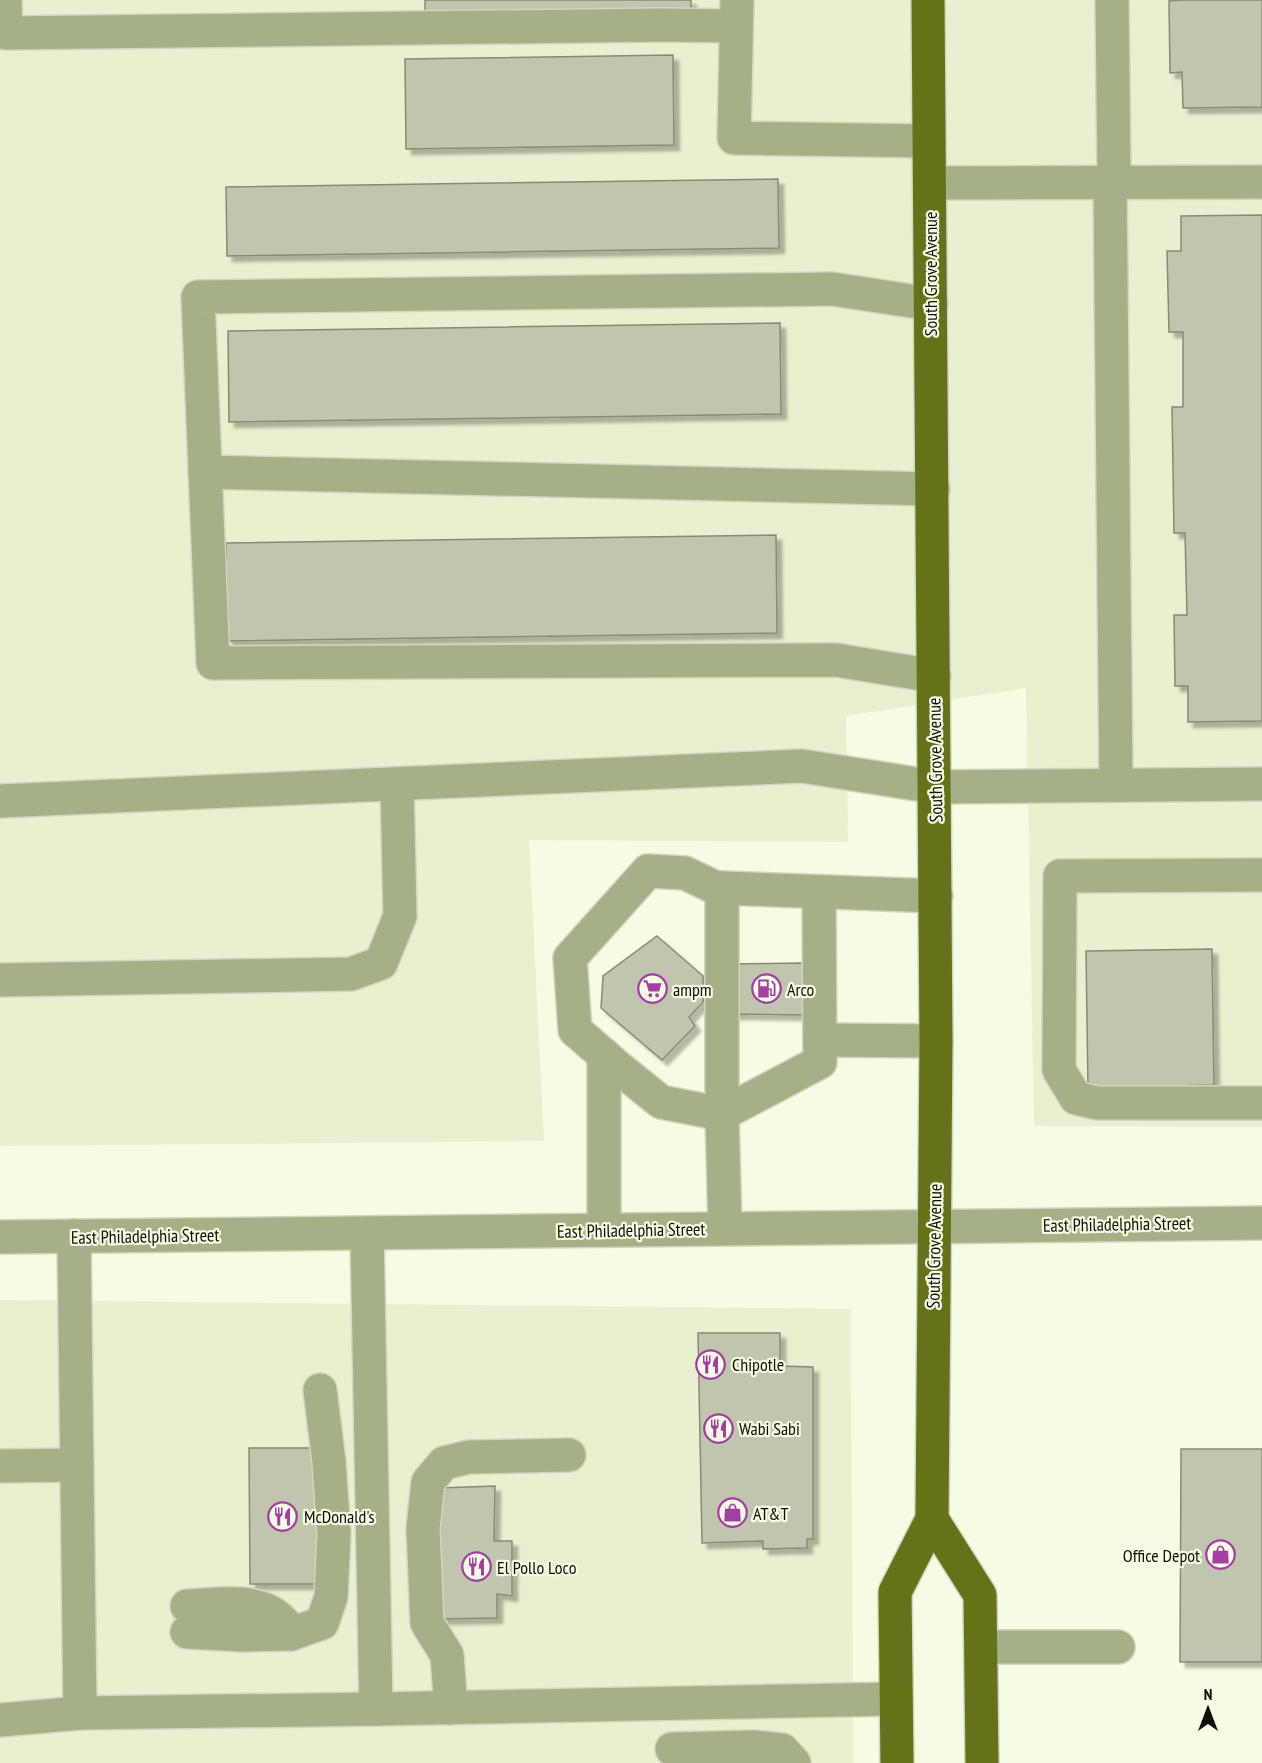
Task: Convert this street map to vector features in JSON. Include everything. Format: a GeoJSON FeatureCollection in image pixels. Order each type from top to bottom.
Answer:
{"type":"FeatureCollection","features":[{"type":"Feature","properties":{"kind":"main road","name":"South Grove Avenue"},"geometry":{"type":"LineString","coordinates":[[897,1763],[895,1593],[932,1519],[936,897],[928,0]]}},
{"type":"Feature","properties":{"kind":"main road"},"geometry":{"type":"LineString","coordinates":[[932,1519],[980,1595],[982,1763]]}},
{"type":"Feature","properties":{"kind":"street"},"geometry":{"type":"LineString","coordinates":[[5,0],[6,33],[662,25],[737,13],[734,138],[929,141]]}},
{"type":"Feature","properties":{"kind":"street"},"geometry":{"type":"LineString","coordinates":[[1112,0],[1114,173],[1110,183],[1116,785]]}},
{"type":"Feature","properties":{"kind":"street"},"geometry":{"type":"LineString","coordinates":[[930,183],[1262,182]]}},
{"type":"Feature","properties":{"kind":"street"},"geometry":{"type":"LineString","coordinates":[[931,304],[832,289],[198,297],[213,663],[836,660],[934,676]]}},
{"type":"Feature","properties":{"kind":"street"},"geometry":{"type":"LineString","coordinates":[[205,472],[933,489]]}},
{"type":"Feature","properties":{"kind":"street"},"geometry":{"type":"LineString","coordinates":[[0,801],[802,766],[935,787],[1262,784]]}},
{"type":"Feature","properties":{"kind":"street"},"geometry":{"type":"LineString","coordinates":[[0,980],[351,974],[381,963],[400,916],[397,784]]}},
{"type":"Feature","properties":{"kind":"street"},"geometry":{"type":"LineString","coordinates":[[819,892],[820,1062],[722,1114],[661,1102],[575,1030],[570,958],[648,871],[685,873],[716,888],[723,888],[819,892],[936,897]]}},
{"type":"Feature","properties":{"kind":"street"},"geometry":{"type":"LineString","coordinates":[[1262,875],[1060,876],[1059,1071],[1076,1098],[1097,1103],[1262,1103]]}},
{"type":"Feature","properties":{"kind":"street"},"geometry":{"type":"LineString","coordinates":[[723,888],[722,1114],[725,1228]]}},
{"type":"Feature","properties":{"kind":"street"},"geometry":{"type":"LineString","coordinates":[[820,1040],[936,1041]]}},
{"type":"Feature","properties":{"kind":"street"},"geometry":{"type":"LineString","coordinates":[[604,1056],[604,1230]]}},
{"type":"Feature","properties":{"kind":"street","name":"East Philadelphia Street"},"geometry":{"type":"LineString","coordinates":[[0,1238],[1262,1222]]}},
{"type":"Feature","properties":{"kind":"street"},"geometry":{"type":"LineString","coordinates":[[367,1233],[376,1709]]}},
{"type":"Feature","properties":{"kind":"street"},"geometry":{"type":"LineString","coordinates":[[74,1236],[80,1713]]}},
{"type":"Feature","properties":{"kind":"street"},"geometry":{"type":"LineString","coordinates":[[187,1619],[243,1635],[291,1634],[322,1623],[331,1596],[334,1534],[329,1462],[320,1390]]}},
{"type":"Feature","properties":{"kind":"street"},"geometry":{"type":"LineString","coordinates":[[451,1708],[447,1655],[427,1623],[423,1528],[428,1482],[444,1463],[469,1457],[569,1455]]}},
{"type":"Feature","properties":{"kind":"street"},"geometry":{"type":"LineString","coordinates":[[0,1467],[77,1465]]}},
{"type":"Feature","properties":{"kind":"street"},"geometry":{"type":"LineString","coordinates":[[981,1647],[1118,1647]]}},
{"type":"Feature","properties":{"kind":"street"},"geometry":{"type":"LineString","coordinates":[[0,1720],[80,1713],[451,1708],[895,1698]]}},
{"type":"Feature","properties":{"kind":"street"},"geometry":{"type":"LineString","coordinates":[[671,1703],[672,1756],[754,1748],[782,1750],[794,1763]]}},
{"type":"Feature","properties":{"kind":"shaded area"},"geometry":{"type":"Polygon","coordinates":[[[0,0],[1262,0],[1262,1127],[1034,1126],[1026,688],[846,716],[848,842],[529,840],[544,1141],[0,1146],[0,0]]]}},
{"type":"Feature","properties":{"kind":"shaded area"},"geometry":{"type":"Polygon","coordinates":[[[0,1300],[851,1309],[853,1763],[0,1763],[0,1300]]]}},
{"type":"Feature","properties":{"kind":"building"},"geometry":{"type":"Polygon","coordinates":[[[425,0],[691,0],[691,11],[425,15],[425,0]]]}},
{"type":"Feature","properties":{"kind":"building"},"geometry":{"type":"Polygon","coordinates":[[[1262,0],[1262,107],[1183,108],[1182,72],[1170,73],[1169,1],[1262,0]]]}},
{"type":"Feature","properties":{"kind":"building"},"geometry":{"type":"Polygon","coordinates":[[[673,55],[674,145],[406,149],[405,59],[673,55]]]}},
{"type":"Feature","properties":{"kind":"building"},"geometry":{"type":"Polygon","coordinates":[[[778,179],[779,248],[227,256],[226,187],[778,179]]]}},
{"type":"Feature","properties":{"kind":"building"},"geometry":{"type":"Polygon","coordinates":[[[1262,215],[1262,721],[1188,722],[1188,686],[1175,686],[1174,615],[1187,615],[1185,533],[1174,533],[1172,407],[1183,407],[1183,332],[1169,332],[1167,251],[1181,251],[1181,216],[1262,215]]]}},
{"type":"Feature","properties":{"kind":"building"},"geometry":{"type":"Polygon","coordinates":[[[780,323],[781,414],[229,422],[228,331],[780,323]]]}},
{"type":"Feature","properties":{"kind":"building"},"geometry":{"type":"Polygon","coordinates":[[[776,535],[777,633],[227,641],[226,543],[776,535]]]}},
{"type":"Feature","properties":{"kind":"building","name":"ampm"},"geometry":{"type":"Polygon","coordinates":[[[657,936],[703,976],[703,1002],[689,1017],[695,1026],[662,1060],[601,1008],[603,976],[657,936]]]}},
{"type":"Feature","properties":{"kind":"building"},"geometry":{"type":"Polygon","coordinates":[[[1212,949],[1214,1085],[1088,1088],[1086,951],[1212,949]]]}},
{"type":"Feature","properties":{"kind":"building","name":"Arco"},"geometry":{"type":"Polygon","coordinates":[[[803,963],[803,1015],[729,1014],[728,964],[803,963]]]}},
{"type":"Feature","properties":{"kind":"building"},"geometry":{"type":"Polygon","coordinates":[[[698,1333],[780,1333],[780,1366],[813,1367],[813,1539],[807,1539],[807,1548],[763,1549],[763,1541],[702,1543],[698,1333]]]}},
{"type":"Feature","properties":{"kind":"building","name":"McDonald's"},"geometry":{"type":"Polygon","coordinates":[[[249,1448],[317,1448],[318,1584],[250,1584],[249,1448]]]}},
{"type":"Feature","properties":{"kind":"building","name":"Office Depot"},"geometry":{"type":"Polygon","coordinates":[[[1181,1449],[1262,1449],[1262,1662],[1180,1662],[1181,1449]]]}},
{"type":"Feature","properties":{"kind":"building","name":"El Pollo Loco"},"geometry":{"type":"Polygon","coordinates":[[[495,1486],[494,1541],[512,1541],[512,1596],[497,1594],[497,1618],[441,1619],[439,1488],[495,1486]]]}},
{"type":"Feature","properties":{"kind":"place","name":"ampm"},"geometry":{"type":"Point","coordinates":[652,989]}},
{"type":"Feature","properties":{"kind":"place","name":"Arco"},"geometry":{"type":"Point","coordinates":[766,989]}},
{"type":"Feature","properties":{"kind":"place","name":"Chipotle"},"geometry":{"type":"Point","coordinates":[711,1364]}},
{"type":"Feature","properties":{"kind":"place","name":"Wabi Sabi"},"geometry":{"type":"Point","coordinates":[718,1428]}},
{"type":"Feature","properties":{"kind":"place","name":"AT&T"},"geometry":{"type":"Point","coordinates":[732,1513]}},
{"type":"Feature","properties":{"kind":"place","name":"McDonald's"},"geometry":{"type":"Point","coordinates":[283,1516]}},
{"type":"Feature","properties":{"kind":"place","name":"Office Depot"},"geometry":{"type":"Point","coordinates":[1221,1555]}},
{"type":"Feature","properties":{"kind":"place","name":"El Pollo Loco"},"geometry":{"type":"Point","coordinates":[476,1567]}}]}
